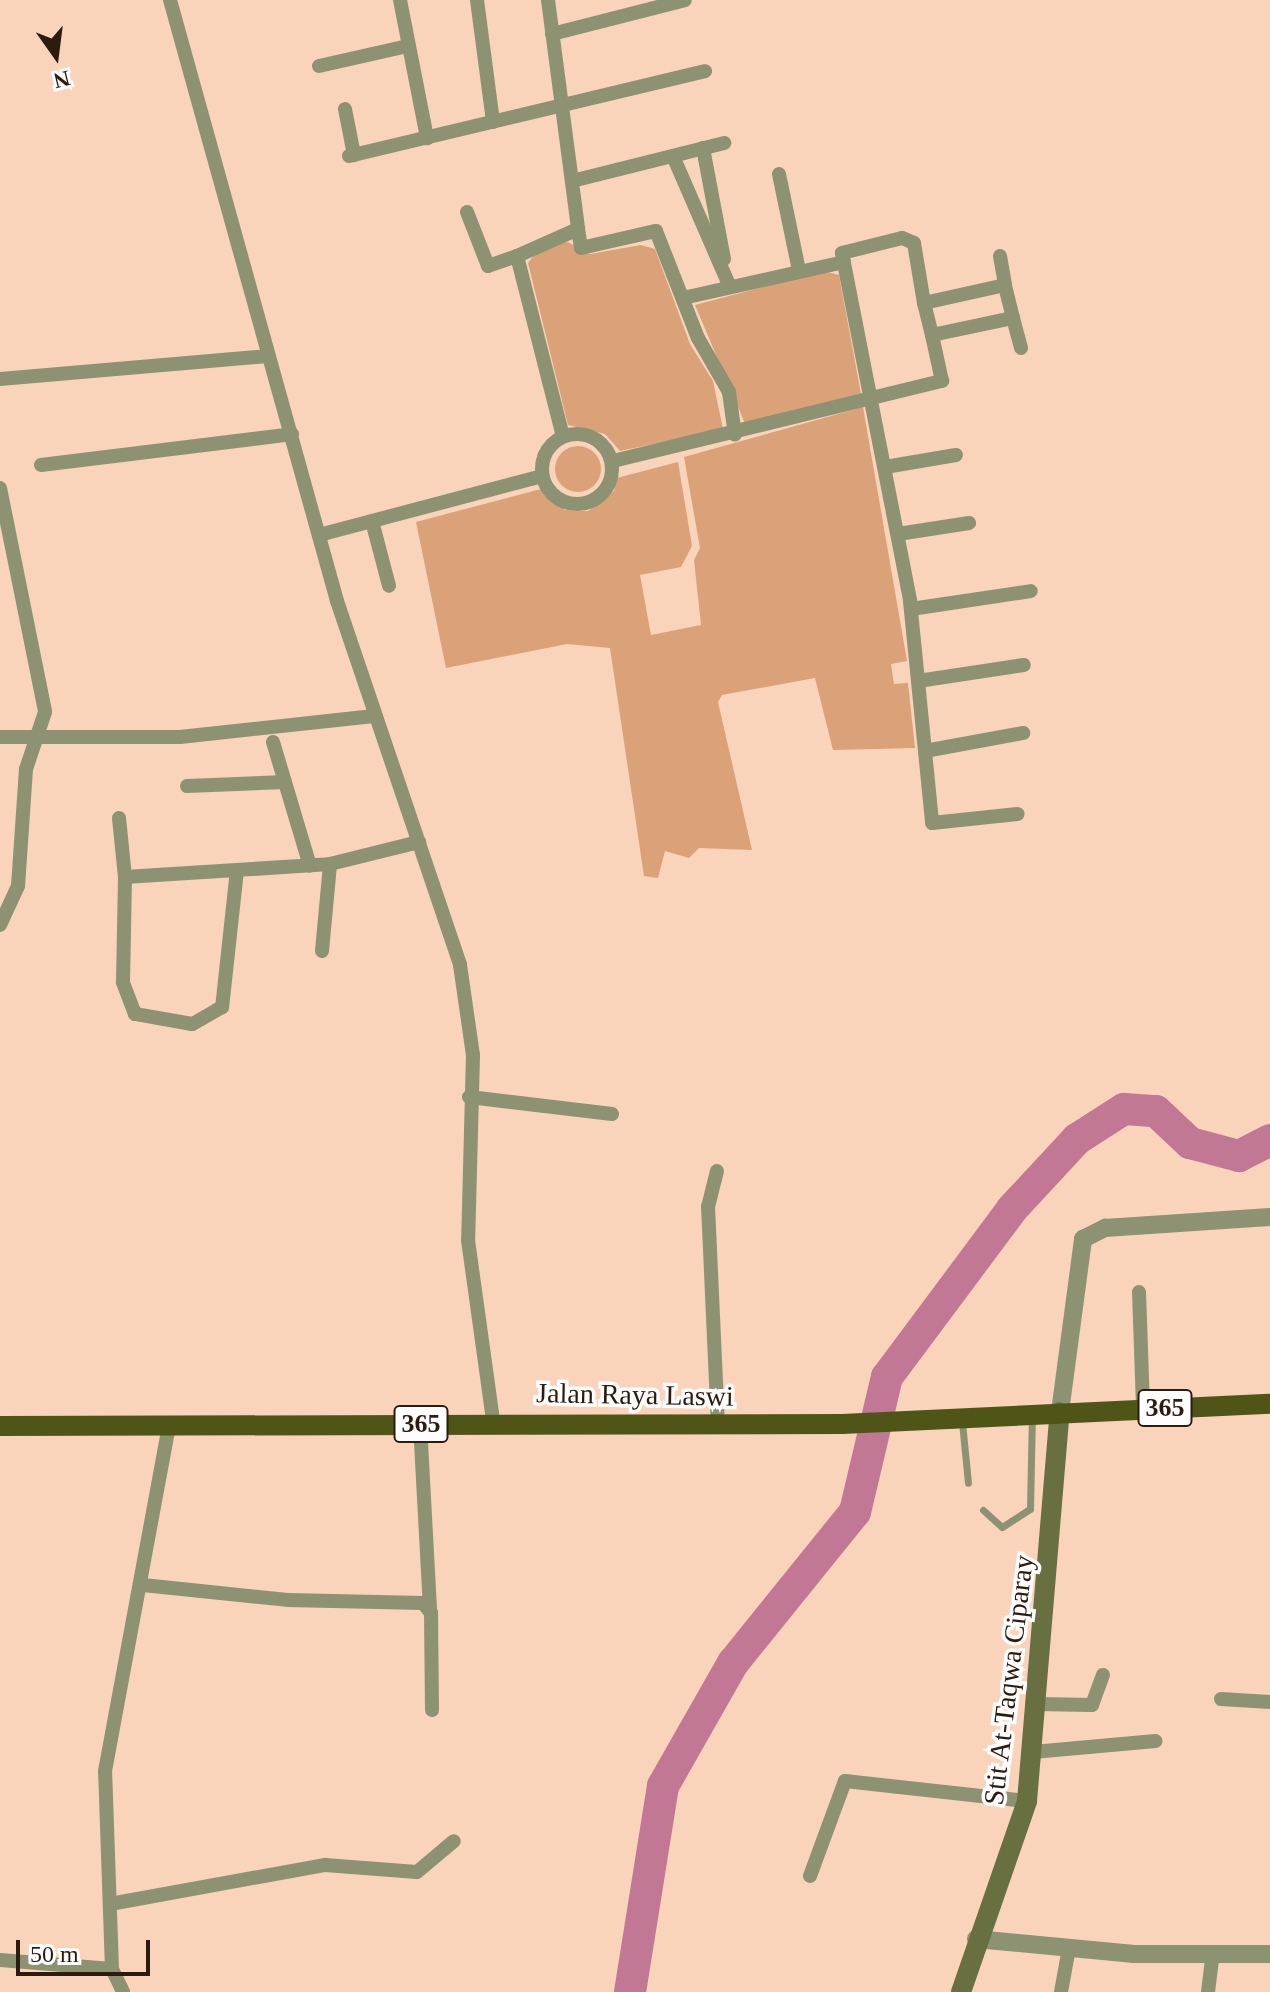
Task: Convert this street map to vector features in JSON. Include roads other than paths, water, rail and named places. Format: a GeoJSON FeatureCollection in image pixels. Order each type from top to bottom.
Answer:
{"type":"FeatureCollection","features":[{"type":"Feature","properties":{"kind":"main road","name":"Jalan Raya Laswi"},"geometry":{"type":"LineString","coordinates":[[0,1426],[493,1421],[842,1424],[1270,1404]]}},
{"type":"Feature","properties":{"kind":"main road","name":"Stit At-Taqwa Ciparay"},"geometry":{"type":"LineString","coordinates":[[961,1992],[976,1939],[1027,1801],[1038,1704],[1060,1412]]}},
{"type":"Feature","properties":{"kind":"street"},"geometry":{"type":"LineString","coordinates":[[170,0],[319,535],[374,716],[419,842],[470,1010],[468,1240],[493,1421]]}},
{"type":"Feature","properties":{"kind":"street"},"geometry":{"type":"LineString","coordinates":[[400,0],[427,138]]}},
{"type":"Feature","properties":{"kind":"street"},"geometry":{"type":"LineString","coordinates":[[477,0],[493,122]]}},
{"type":"Feature","properties":{"kind":"street"},"geometry":{"type":"LineString","coordinates":[[548,0],[581,248],[656,231],[683,298],[729,392],[735,435]]}},
{"type":"Feature","properties":{"kind":"street"},"geometry":{"type":"LineString","coordinates":[[552,34],[685,0]]}},
{"type":"Feature","properties":{"kind":"street"},"geometry":{"type":"LineString","coordinates":[[319,66],[408,46]]}},
{"type":"Feature","properties":{"kind":"street"},"geometry":{"type":"LineString","coordinates":[[345,109],[352,155],[705,71]]}},
{"type":"Feature","properties":{"kind":"street"},"geometry":{"type":"LineString","coordinates":[[572,181],[724,143]]}},
{"type":"Feature","properties":{"kind":"street"},"geometry":{"type":"LineString","coordinates":[[703,148],[730,287]]}},
{"type":"Feature","properties":{"kind":"street"},"geometry":{"type":"LineString","coordinates":[[673,156],[730,287]]}},
{"type":"Feature","properties":{"kind":"street"},"geometry":{"type":"LineString","coordinates":[[779,174],[799,271]]}},
{"type":"Feature","properties":{"kind":"street"},"geometry":{"type":"LineString","coordinates":[[467,212],[488,266],[578,229]]}},
{"type":"Feature","properties":{"kind":"street"},"geometry":{"type":"LineString","coordinates":[[613,461],[735,435],[873,398],[942,381],[914,243],[902,238],[842,253],[873,398],[911,609],[932,823],[1018,814]]}},
{"type":"Feature","properties":{"kind":"street"},"geometry":{"type":"LineString","coordinates":[[517,256],[563,436]]}},
{"type":"Feature","properties":{"kind":"street"},"geometry":{"type":"LineString","coordinates":[[1000,256],[1021,348]]}},
{"type":"Feature","properties":{"kind":"street"},"geometry":{"type":"LineString","coordinates":[[683,298],[844,262]]}},
{"type":"Feature","properties":{"kind":"street"},"geometry":{"type":"LineString","coordinates":[[924,303],[1005,285]]}},
{"type":"Feature","properties":{"kind":"street"},"geometry":{"type":"LineString","coordinates":[[932,335],[1013,318]]}},
{"type":"Feature","properties":{"kind":"street"},"geometry":{"type":"LineString","coordinates":[[0,379],[268,356]]}},
{"type":"Feature","properties":{"kind":"street"},"geometry":{"type":"LineString","coordinates":[[41,465],[292,434]]}},
{"type":"Feature","properties":{"kind":"street"},"geometry":{"type":"LineString","coordinates":[[563,436],[594,437],[613,461],[608,488],[585,504],[558,499],[542,476],[546,453],[563,436]]}},
{"type":"Feature","properties":{"kind":"street"},"geometry":{"type":"LineString","coordinates":[[885,467],[956,455]]}},
{"type":"Feature","properties":{"kind":"street"},"geometry":{"type":"LineString","coordinates":[[319,535],[542,476]]}},
{"type":"Feature","properties":{"kind":"street"},"geometry":{"type":"LineString","coordinates":[[0,488],[44,679],[45,712],[31,742],[18,886],[0,925]]}},
{"type":"Feature","properties":{"kind":"street"},"geometry":{"type":"LineString","coordinates":[[372,521],[389,586]]}},
{"type":"Feature","properties":{"kind":"street"},"geometry":{"type":"LineString","coordinates":[[898,534],[969,523]]}},
{"type":"Feature","properties":{"kind":"street"},"geometry":{"type":"LineString","coordinates":[[911,609],[1031,591]]}},
{"type":"Feature","properties":{"kind":"street"},"geometry":{"type":"LineString","coordinates":[[918,681],[1024,665]]}},
{"type":"Feature","properties":{"kind":"street"},"geometry":{"type":"LineString","coordinates":[[0,737],[31,742],[180,737],[374,716]]}},
{"type":"Feature","properties":{"kind":"street"},"geometry":{"type":"LineString","coordinates":[[925,751],[1023,733]]}},
{"type":"Feature","properties":{"kind":"street"},"geometry":{"type":"LineString","coordinates":[[273,742],[310,866]]}},
{"type":"Feature","properties":{"kind":"street"},"geometry":{"type":"LineString","coordinates":[[187,786],[285,782]]}},
{"type":"Feature","properties":{"kind":"street"},"geometry":{"type":"LineString","coordinates":[[119,818],[125,877],[128,1007],[192,1024],[222,1007],[228,986],[237,870]]}},
{"type":"Feature","properties":{"kind":"street"},"geometry":{"type":"LineString","coordinates":[[125,877],[330,864],[419,842]]}},
{"type":"Feature","properties":{"kind":"street"},"geometry":{"type":"LineString","coordinates":[[322,951],[330,864]]}},
{"type":"Feature","properties":{"kind":"street"},"geometry":{"type":"LineString","coordinates":[[469,1097],[612,1114]]}},
{"type":"Feature","properties":{"kind":"street"},"geometry":{"type":"LineString","coordinates":[[717,1171],[708,1206],[718,1424]]}},
{"type":"Feature","properties":{"kind":"street"},"geometry":{"type":"LineString","coordinates":[[1060,1412],[1083,1239],[1105,1228],[1270,1217]]}},
{"type":"Feature","properties":{"kind":"street"},"geometry":{"type":"LineString","coordinates":[[1139,1292],[1143,1409]]}},
{"type":"Feature","properties":{"kind":"street"},"geometry":{"type":"LineString","coordinates":[[420,1424],[432,1710]]}},
{"type":"Feature","properties":{"kind":"street"},"geometry":{"type":"LineString","coordinates":[[123,1992],[112,1969],[105,1771],[143,1585],[169,1426]]}},
{"type":"Feature","properties":{"kind":"street"},"geometry":{"type":"LineString","coordinates":[[143,1585],[287,1600],[419,1602],[430,1610]]}},
{"type":"Feature","properties":{"kind":"street"},"geometry":{"type":"LineString","coordinates":[[1038,1704],[1092,1705],[1102,1694],[1103,1675]]}},
{"type":"Feature","properties":{"kind":"street"},"geometry":{"type":"LineString","coordinates":[[1221,1699],[1270,1702]]}},
{"type":"Feature","properties":{"kind":"street"},"geometry":{"type":"LineString","coordinates":[[1033,1752],[1156,1741]]}},
{"type":"Feature","properties":{"kind":"street"},"geometry":{"type":"LineString","coordinates":[[810,1876],[845,1781],[1027,1801]]}},
{"type":"Feature","properties":{"kind":"street"},"geometry":{"type":"LineString","coordinates":[[110,1904],[325,1865],[417,1872],[454,1841]]}},
{"type":"Feature","properties":{"kind":"street"},"geometry":{"type":"LineString","coordinates":[[976,1939],[1069,1948],[1270,1954]]}},
{"type":"Feature","properties":{"kind":"street"},"geometry":{"type":"LineString","coordinates":[[1061,1992],[1069,1948]]}},
{"type":"Feature","properties":{"kind":"street"},"geometry":{"type":"LineString","coordinates":[[1208,1992],[1213,1954]]}},
{"type":"Feature","properties":{"kind":"street"},"geometry":{"type":"LineString","coordinates":[[0,1960],[112,1969]]}},
{"type":"Feature","properties":{"kind":"lane"},"geometry":{"type":"LineString","coordinates":[[983,1510],[1002,1527],[1030,1509],[1032,1414]]}},
{"type":"Feature","properties":{"kind":"lane"},"geometry":{"type":"LineString","coordinates":[[963,1419],[968,1483]]}},
{"type":"Feature","properties":{"kind":"waterway"},"geometry":{"type":"LineString","coordinates":[[630,1992],[663,1786],[733,1663],[855,1512],[887,1377],[1012,1209],[1077,1139],[1124,1109],[1156,1111],[1190,1143],[1239,1156],[1270,1140]]}}]}
